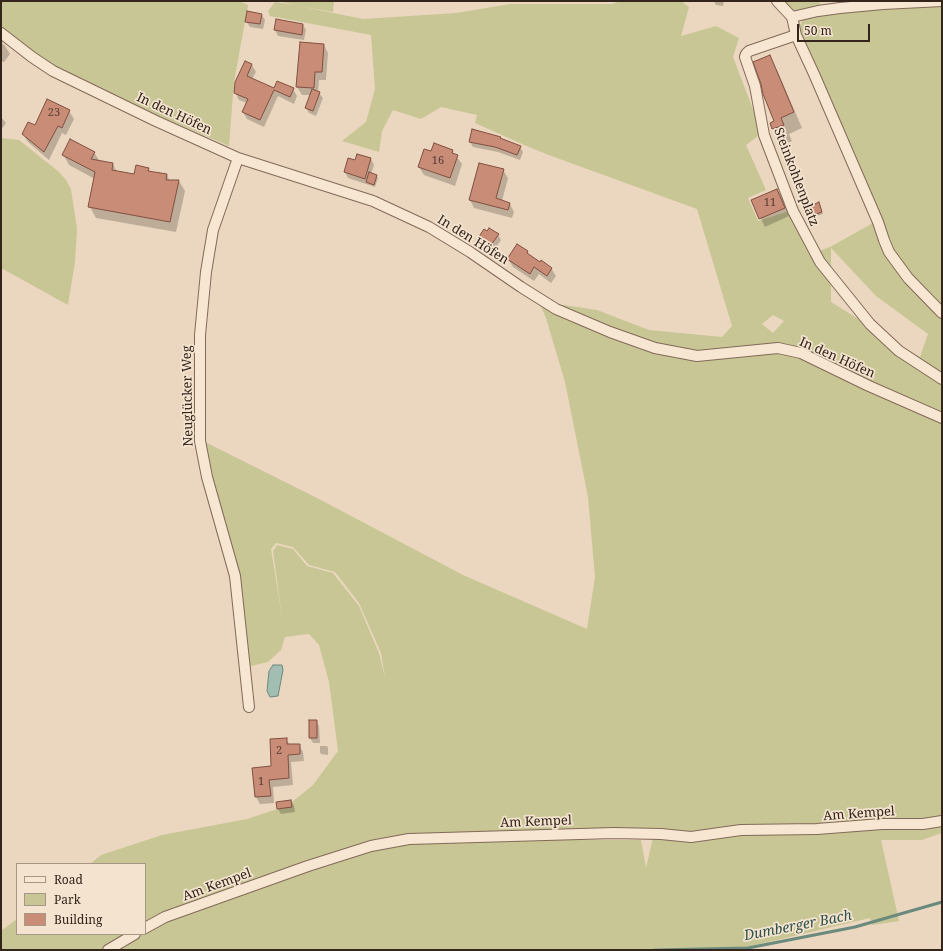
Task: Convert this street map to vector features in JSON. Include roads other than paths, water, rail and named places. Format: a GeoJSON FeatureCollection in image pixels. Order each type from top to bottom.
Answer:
{"type":"FeatureCollection","features":[{"type":"Feature","properties":{"kind":"street"},"geometry":{"type":"LineString","coordinates":[[777,1],[792,17],[796,35],[890,252],[908,278],[942,313]]}},
{"type":"Feature","properties":{"kind":"street"},"geometry":{"type":"LineString","coordinates":[[792,17],[840,8],[942,1]]}},
{"type":"Feature","properties":{"kind":"street","name":"In den Höfen"},"geometry":{"type":"LineString","coordinates":[[1,33],[53,71],[103,96],[238,158],[373,201],[434,231],[470,252],[556,309],[610,332],[655,348],[697,356],[778,348],[801,353],[869,386],[942,418]]}},
{"type":"Feature","properties":{"kind":"street","name":"Steinkohlenplatz"},"geometry":{"type":"LineString","coordinates":[[796,35],[749,51],[745,58],[755,86],[764,135],[793,211],[820,262],[870,324],[899,351],[942,379]]}},
{"type":"Feature","properties":{"kind":"street","name":"Neuglücker Weg"},"geometry":{"type":"LineString","coordinates":[[238,158],[213,230],[206,272],[200,335],[200,440],[208,477],[235,576],[249,707]]}},
{"type":"Feature","properties":{"kind":"street","name":"Am Kempel"},"geometry":{"type":"LineString","coordinates":[[146,927],[165,917],[332,858],[371,846],[409,839],[614,832],[691,837],[741,830],[817,829],[867,825],[923,824],[942,821]]}},
{"type":"Feature","properties":{"kind":"street"},"geometry":{"type":"LineString","coordinates":[[108,950],[133,935]]}},
{"type":"Feature","properties":{"kind":"waterway","name":"Dumberger Bach"},"geometry":{"type":"LineString","coordinates":[[655,950],[748,948],[855,927],[942,902]]}}]}
